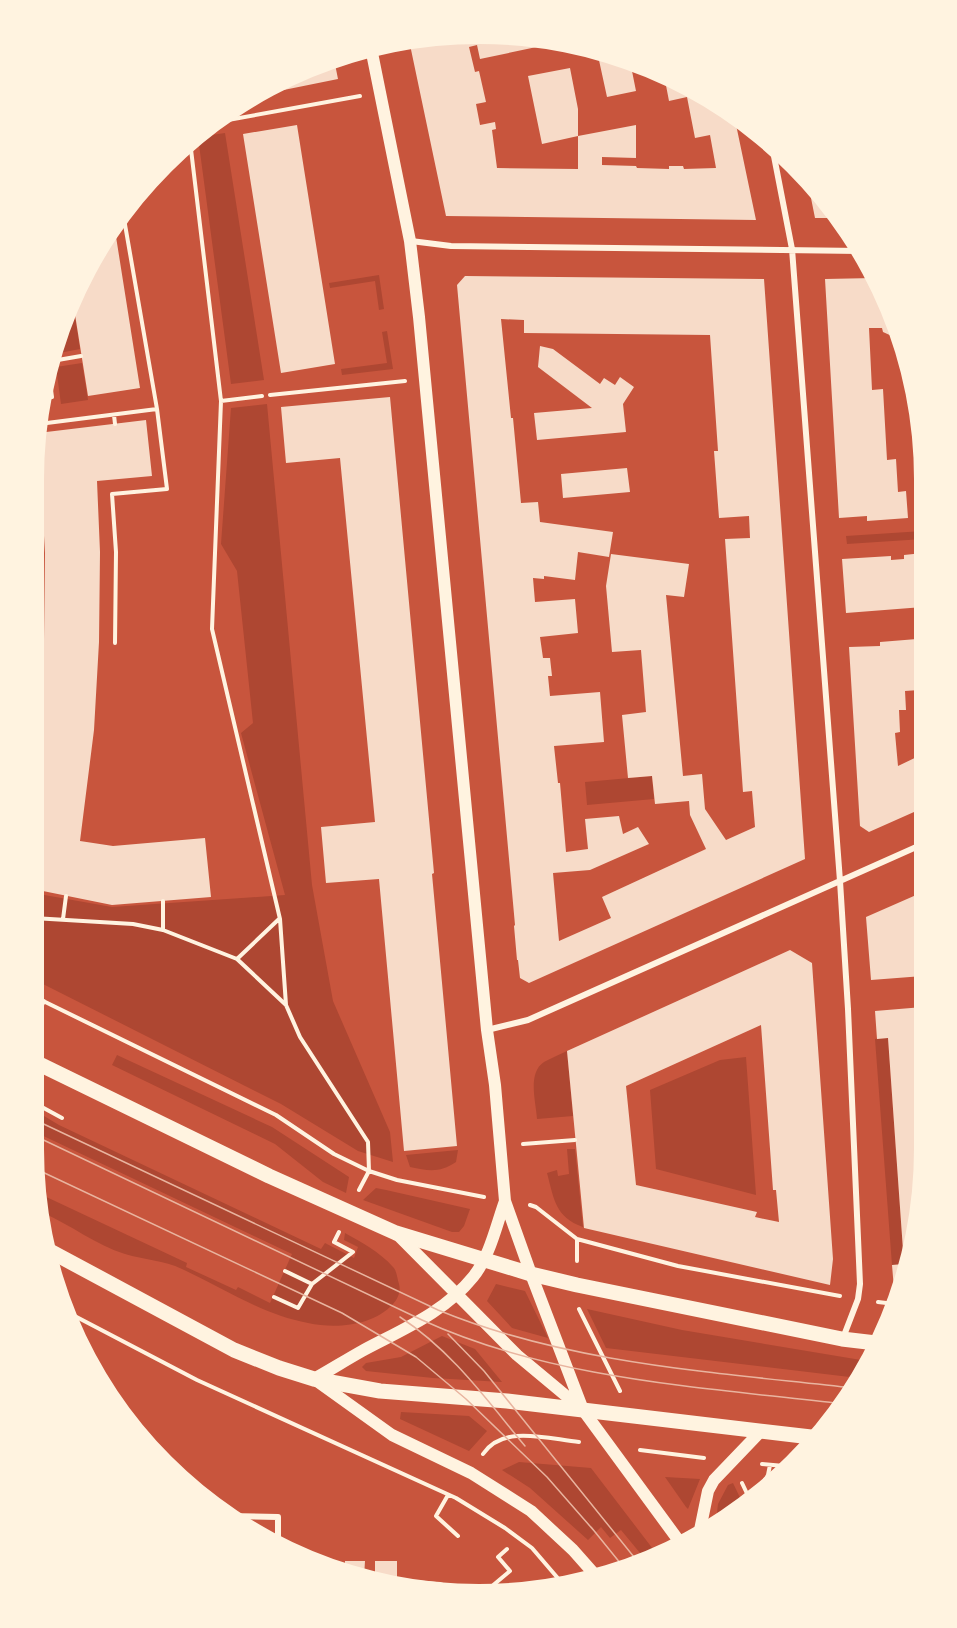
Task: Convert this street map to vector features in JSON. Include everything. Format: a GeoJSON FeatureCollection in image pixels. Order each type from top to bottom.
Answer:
{"type":"FeatureCollection","features":[{"type":"Feature","properties":{"kind":"main road"},"geometry":{"type":"LineString","coordinates":[[373,57],[410,241],[426,379],[505,1201],[583,1410]]}},
{"type":"Feature","properties":{"kind":"main road"},"geometry":{"type":"LineString","coordinates":[[44,1066],[269,1176],[396,1233],[531,1274],[576,1285],[843,1339],[869,1342]]}},
{"type":"Feature","properties":{"kind":"main road"},"geometry":{"type":"LineString","coordinates":[[314,1379],[428,1316],[457,1294],[473,1277],[484,1260],[505,1201]]}},
{"type":"Feature","properties":{"kind":"main road"},"geometry":{"type":"LineString","coordinates":[[396,1233],[517,1355],[583,1410],[676,1537]]}},
{"type":"Feature","properties":{"kind":"main road"},"geometry":{"type":"LineString","coordinates":[[56,1254],[234,1350],[314,1379],[390,1392],[507,1401],[806,1436]]}},
{"type":"Feature","properties":{"kind":"main road"},"geometry":{"type":"LineString","coordinates":[[314,1379],[392,1436],[471,1473],[531,1511],[591,1570]]}},
{"type":"Feature","properties":{"kind":"main road"},"geometry":{"type":"LineString","coordinates":[[702,1523],[708,1491],[714,1480],[761,1431]]}},
{"type":"Feature","properties":{"kind":"street"},"geometry":{"type":"LineString","coordinates":[[775,160],[792,249],[848,1009],[860,1263],[858,1299],[843,1339]]}},
{"type":"Feature","properties":{"kind":"street"},"geometry":{"type":"LineString","coordinates":[[410,241],[451,246],[848,250]]}},
{"type":"Feature","properties":{"kind":"street"},"geometry":{"type":"LineString","coordinates":[[487,1030],[528,1020],[914,848]]}},
{"type":"Feature","properties":{"kind":"street"},"geometry":{"type":"LineString","coordinates":[[246,1516],[278,1517],[278,1536]]}},
{"type":"Feature","properties":{"kind":"path"},"geometry":{"type":"LineString","coordinates":[[234,119],[380,92]]}},
{"type":"Feature","properties":{"kind":"path"},"geometry":{"type":"LineString","coordinates":[[191,152],[221,401],[212,628],[280,919],[286,1005],[300,1037],[368,1142],[369,1171],[334,1242],[353,1252],[312,1284],[298,1308],[274,1297]]}},
{"type":"Feature","properties":{"kind":"path"},"geometry":{"type":"LineString","coordinates":[[115,643],[116,552],[112,494],[167,489],[157,409],[125,225]]}},
{"type":"Feature","properties":{"kind":"path"},"geometry":{"type":"LineString","coordinates":[[60,360],[81,356]]}},
{"type":"Feature","properties":{"kind":"path"},"geometry":{"type":"LineString","coordinates":[[270,395],[426,379]]}},
{"type":"Feature","properties":{"kind":"path"},"geometry":{"type":"LineString","coordinates":[[221,401],[262,396]]}},
{"type":"Feature","properties":{"kind":"path"},"geometry":{"type":"LineString","coordinates":[[47,423],[157,409]]}},
{"type":"Feature","properties":{"kind":"path"},"geometry":{"type":"LineString","coordinates":[[114,415],[115,424]]}},
{"type":"Feature","properties":{"kind":"path"},"geometry":{"type":"LineString","coordinates":[[63,919],[66,896]]}},
{"type":"Feature","properties":{"kind":"path"},"geometry":{"type":"LineString","coordinates":[[163,901],[163,930]]}},
{"type":"Feature","properties":{"kind":"path"},"geometry":{"type":"LineString","coordinates":[[44,918],[133,924],[163,930],[237,959],[286,1005]]}},
{"type":"Feature","properties":{"kind":"path"},"geometry":{"type":"LineString","coordinates":[[237,959],[280,919]]}},
{"type":"Feature","properties":{"kind":"path"},"geometry":{"type":"LineString","coordinates":[[44,1001],[276,1115],[334,1154],[369,1171],[397,1180],[536,1207],[577,1239],[678,1266],[885,1303]]}},
{"type":"Feature","properties":{"kind":"path"},"geometry":{"type":"LineString","coordinates":[[44,1108],[62,1118]]}},
{"type":"Feature","properties":{"kind":"path"},"geometry":{"type":"LineString","coordinates":[[501,1145],[575,1140]]}},
{"type":"Feature","properties":{"kind":"path"},"geometry":{"type":"LineString","coordinates":[[577,1239],[576,1303],[610,1374],[654,1452]]}},
{"type":"Feature","properties":{"kind":"path"},"geometry":{"type":"LineString","coordinates":[[285,1271],[312,1284]]}},
{"type":"Feature","properties":{"kind":"path"},"geometry":{"type":"LineString","coordinates":[[78,1318],[196,1380],[456,1498],[505,1528],[532,1548],[557,1577]]}},
{"type":"Feature","properties":{"kind":"path"},"geometry":{"type":"LineString","coordinates":[[456,1498],[490,1444],[505,1436],[537,1437],[732,1461]]}},
{"type":"Feature","properties":{"kind":"path"},"geometry":{"type":"LineString","coordinates":[[768,1474],[770,1465]]}},
{"type":"Feature","properties":{"kind":"path"},"geometry":{"type":"LineString","coordinates":[[448,1495],[436,1516],[458,1536]]}},
{"type":"Feature","properties":{"kind":"path"},"geometry":{"type":"LineString","coordinates":[[495,1584],[510,1571],[498,1557],[507,1550]]}},
{"type":"Feature","properties":{"kind":"shaded area"},"geometry":{"type":"Polygon","coordinates":[[[225,133],[264,380],[231,384],[199,145],[212,135],[225,133]]]}},
{"type":"Feature","properties":{"kind":"shaded area"},"geometry":{"type":"Polygon","coordinates":[[[379,275],[384,309],[379,310],[375,281],[330,288],[329,283],[379,275]]]}},
{"type":"Feature","properties":{"kind":"shaded area"},"geometry":{"type":"Polygon","coordinates":[[[75,317],[80,349],[63,352],[75,317]]]}},
{"type":"Feature","properties":{"kind":"shaded area"},"geometry":{"type":"Polygon","coordinates":[[[387,331],[393,369],[342,375],[341,369],[387,363],[382,332],[387,331]]]}},
{"type":"Feature","properties":{"kind":"shaded area"},"geometry":{"type":"Polygon","coordinates":[[[82,363],[88,400],[61,404],[58,367],[82,363]]]}},
{"type":"Feature","properties":{"kind":"shaded area"},"geometry":{"type":"Polygon","coordinates":[[[267,404],[312,885],[333,1001],[390,1132],[393,1162],[358,1151],[281,1104],[44,985],[44,895],[112,907],[285,895],[241,733],[253,723],[237,571],[221,544],[231,408],[267,404]]]}},
{"type":"Feature","properties":{"kind":"shaded area"},"geometry":{"type":"Polygon","coordinates":[[[914,532],[914,540],[847,544],[846,536],[914,532]]]}},
{"type":"Feature","properties":{"kind":"shaded area"},"geometry":{"type":"Polygon","coordinates":[[[652,776],[654,799],[587,805],[585,782],[652,776]]]}},
{"type":"Feature","properties":{"kind":"shaded area"},"geometry":{"type":"Polygon","coordinates":[[[888,1038],[903,1245],[898,1264],[892,1265],[875,1039],[888,1038]]]}},
{"type":"Feature","properties":{"kind":"shaded area"},"geometry":{"type":"Polygon","coordinates":[[[567,1051],[573,1116],[537,1119],[534,1088],[536,1073],[544,1062],[567,1051]]]}},
{"type":"Feature","properties":{"kind":"shaded area"},"geometry":{"type":"Polygon","coordinates":[[[117,1055],[272,1127],[349,1177],[346,1193],[323,1182],[275,1144],[112,1065],[117,1055]]]}},
{"type":"Feature","properties":{"kind":"shaded area"},"geometry":{"type":"Polygon","coordinates":[[[746,1057],[756,1195],[656,1169],[650,1090],[720,1060],[746,1057]]]}},
{"type":"Feature","properties":{"kind":"shaded area"},"geometry":{"type":"Polygon","coordinates":[[[44,1116],[321,1249],[325,1243],[354,1258],[358,1247],[344,1240],[345,1233],[376,1252],[393,1267],[400,1287],[398,1297],[385,1311],[354,1324],[330,1326],[291,1319],[259,1307],[175,1266],[125,1254],[104,1245],[49,1216],[46,1197],[187,1263],[186,1267],[236,1290],[238,1287],[270,1303],[292,1254],[44,1136],[44,1116]]]}},
{"type":"Feature","properties":{"kind":"shaded area"},"geometry":{"type":"Polygon","coordinates":[[[567,1149],[575,1149],[583,1227],[567,1218],[557,1206],[547,1173],[557,1170],[558,1176],[569,1174],[567,1149]]]}},
{"type":"Feature","properties":{"kind":"shaded area"},"geometry":{"type":"Polygon","coordinates":[[[458,1150],[456,1162],[445,1168],[434,1170],[410,1167],[406,1155],[458,1150]]]}},
{"type":"Feature","properties":{"kind":"shaded area"},"geometry":{"type":"Polygon","coordinates":[[[376,1188],[470,1209],[464,1226],[459,1232],[452,1232],[363,1200],[376,1188]]]}},
{"type":"Feature","properties":{"kind":"shaded area"},"geometry":{"type":"Polygon","coordinates":[[[496,1284],[525,1291],[548,1338],[512,1328],[487,1301],[496,1284]]]}},
{"type":"Feature","properties":{"kind":"shaded area"},"geometry":{"type":"Polygon","coordinates":[[[587,1309],[682,1330],[859,1360],[849,1377],[606,1348],[587,1309]]]}},
{"type":"Feature","properties":{"kind":"shaded area"},"geometry":{"type":"Polygon","coordinates":[[[442,1336],[475,1349],[502,1382],[366,1371],[362,1367],[366,1363],[401,1357],[442,1336]]]}},
{"type":"Feature","properties":{"kind":"shaded area"},"geometry":{"type":"Polygon","coordinates":[[[401,1412],[469,1416],[487,1431],[469,1451],[400,1419],[401,1412]]]}},
{"type":"Feature","properties":{"kind":"shaded area"},"geometry":{"type":"Polygon","coordinates":[[[519,1462],[591,1468],[652,1548],[640,1553],[621,1530],[610,1538],[601,1527],[588,1540],[530,1488],[502,1470],[519,1462]]]}},
{"type":"Feature","properties":{"kind":"shaded area"},"geometry":{"type":"Polygon","coordinates":[[[665,1477],[700,1479],[688,1509],[686,1507],[665,1477]]]}},
{"type":"Feature","properties":{"kind":"shaded area"},"geometry":{"type":"Polygon","coordinates":[[[733,1483],[740,1497],[717,1513],[718,1504],[728,1485],[733,1483]]]}},
{"type":"Feature","properties":{"kind":"building"},"geometry":{"type":"Polygon","coordinates":[[[450,44],[507,44],[536,47],[480,59],[477,45],[469,47],[475,72],[479,71],[486,102],[476,104],[480,125],[495,122],[496,129],[492,130],[497,168],[578,169],[578,136],[636,125],[636,158],[602,157],[602,165],[669,169],[669,166],[683,166],[684,169],[716,168],[710,135],[695,138],[687,97],[669,101],[666,86],[671,88],[696,102],[737,129],[756,220],[446,216],[411,49],[450,44]]]}},
{"type":"Feature","properties":{"kind":"building"},"geometry":{"type":"Polygon","coordinates":[[[599,61],[632,72],[636,91],[607,97],[599,61]]]}},
{"type":"Feature","properties":{"kind":"building"},"geometry":{"type":"Polygon","coordinates":[[[336,68],[338,79],[282,90],[336,68]]]}},
{"type":"Feature","properties":{"kind":"building"},"geometry":{"type":"Polygon","coordinates":[[[570,68],[578,109],[578,136],[542,144],[528,76],[570,68]]]}},
{"type":"Feature","properties":{"kind":"building"},"geometry":{"type":"Polygon","coordinates":[[[297,125],[335,364],[281,373],[243,134],[297,125]]]}},
{"type":"Feature","properties":{"kind":"building"},"geometry":{"type":"Polygon","coordinates":[[[811,198],[827,218],[815,218],[811,198]]]}},
{"type":"Feature","properties":{"kind":"building"},"geometry":{"type":"Polygon","coordinates":[[[116,238],[140,388],[88,396],[75,317],[88,286],[116,238]]]}},
{"type":"Feature","properties":{"kind":"building"},"geometry":{"type":"Polygon","coordinates":[[[465,276],[764,279],[805,859],[529,983],[520,978],[517,960],[457,285],[465,276]],[[501,319],[521,503],[538,502],[540,522],[613,532],[609,557],[578,552],[575,580],[544,576],[544,579],[533,578],[535,602],[575,599],[578,633],[540,637],[543,658],[550,658],[552,676],[548,676],[550,696],[600,692],[604,742],[554,746],[566,852],[588,849],[585,819],[619,816],[623,834],[638,827],[649,844],[590,870],[553,873],[559,941],[611,918],[602,897],[706,849],[690,815],[689,801],[655,804],[652,776],[628,778],[622,715],[646,712],[641,650],[612,652],[606,586],[611,554],[689,564],[684,597],[666,595],[683,776],[702,774],[705,809],[726,840],[755,827],[752,791],[743,792],[725,539],[750,538],[749,516],[719,518],[714,451],[718,451],[710,335],[524,333],[524,320],[501,319]]]}},
{"type":"Feature","properties":{"kind":"building"},"geometry":{"type":"Polygon","coordinates":[[[865,278],[888,334],[883,332],[882,328],[869,328],[872,390],[883,389],[887,460],[896,459],[898,492],[906,491],[908,518],[867,521],[867,516],[839,518],[825,279],[865,278]]]}},
{"type":"Feature","properties":{"kind":"building"},"geometry":{"type":"Polygon","coordinates":[[[540,346],[553,349],[600,384],[604,378],[615,385],[620,377],[634,387],[623,404],[626,432],[537,440],[534,413],[592,408],[538,367],[540,346]]]}},
{"type":"Feature","properties":{"kind":"building"},"geometry":{"type":"Polygon","coordinates":[[[390,397],[457,1146],[404,1151],[379,879],[326,883],[321,827],[375,822],[340,458],[286,463],[281,407],[390,397]]]}},
{"type":"Feature","properties":{"kind":"building"},"geometry":{"type":"Polygon","coordinates":[[[146,420],[152,476],[97,481],[100,552],[99,642],[94,730],[80,841],[113,846],[205,838],[211,897],[112,905],[44,891],[44,450],[46,432],[146,420]]]}},
{"type":"Feature","properties":{"kind":"building"},"geometry":{"type":"Polygon","coordinates":[[[627,468],[630,492],[563,498],[561,474],[627,468]]]}},
{"type":"Feature","properties":{"kind":"building"},"geometry":{"type":"Polygon","coordinates":[[[914,554],[914,608],[846,613],[842,559],[891,556],[891,560],[904,559],[904,555],[914,554]]]}},
{"type":"Feature","properties":{"kind":"building"},"geometry":{"type":"Polygon","coordinates":[[[914,639],[914,690],[905,691],[906,710],[899,710],[900,732],[895,733],[898,766],[914,758],[914,812],[869,832],[860,826],[849,647],[880,646],[880,642],[914,639]]]}},
{"type":"Feature","properties":{"kind":"building"},"geometry":{"type":"Polygon","coordinates":[[[914,896],[914,977],[871,980],[866,917],[914,896]]]}},
{"type":"Feature","properties":{"kind":"building"},"geometry":{"type":"Polygon","coordinates":[[[790,950],[812,963],[833,1259],[830,1285],[584,1228],[567,1051],[790,950]],[[761,1025],[626,1086],[636,1185],[757,1212],[755,1217],[779,1222],[776,1190],[773,1190],[761,1025]]]}},
{"type":"Feature","properties":{"kind":"building"},"geometry":{"type":"Polygon","coordinates":[[[914,1008],[913,1178],[903,1245],[888,1038],[877,1039],[875,1011],[914,1008]]]}},
{"type":"Feature","properties":{"kind":"building"},"geometry":{"type":"Polygon","coordinates":[[[898,1264],[893,1279],[892,1265],[898,1264]]]}},
{"type":"Feature","properties":{"kind":"building"},"geometry":{"type":"Polygon","coordinates":[[[345,1561],[365,1561],[364,1569],[345,1563],[345,1561]]]}},
{"type":"Feature","properties":{"kind":"building"},"geometry":{"type":"Polygon","coordinates":[[[375,1561],[397,1561],[397,1577],[375,1572],[375,1561]]]}},
{"type":"Feature","properties":{"kind":"tram line"},"geometry":{"type":"LineString","coordinates":[[44,1124],[438,1310],[488,1328],[539,1343],[642,1363],[843,1387]]}},
{"type":"Feature","properties":{"kind":"tram line"},"geometry":{"type":"LineString","coordinates":[[44,1140],[422,1320],[472,1340],[523,1356],[629,1378],[832,1403]]}},
{"type":"Feature","properties":{"kind":"tram line"},"geometry":{"type":"LineString","coordinates":[[44,1173],[342,1313],[416,1357],[466,1399],[547,1477],[596,1533]]}},
{"type":"Feature","properties":{"kind":"tram line"},"geometry":{"type":"LineString","coordinates":[[400,1317],[419,1330],[452,1360],[525,1446]]}},
{"type":"Feature","properties":{"kind":"tram line"},"geometry":{"type":"LineString","coordinates":[[448,1334],[484,1371],[633,1556]]}},
{"type":"Feature","properties":{"kind":"tram line"},"geometry":{"type":"LineString","coordinates":[[591,1527],[618,1561]]}}]}
